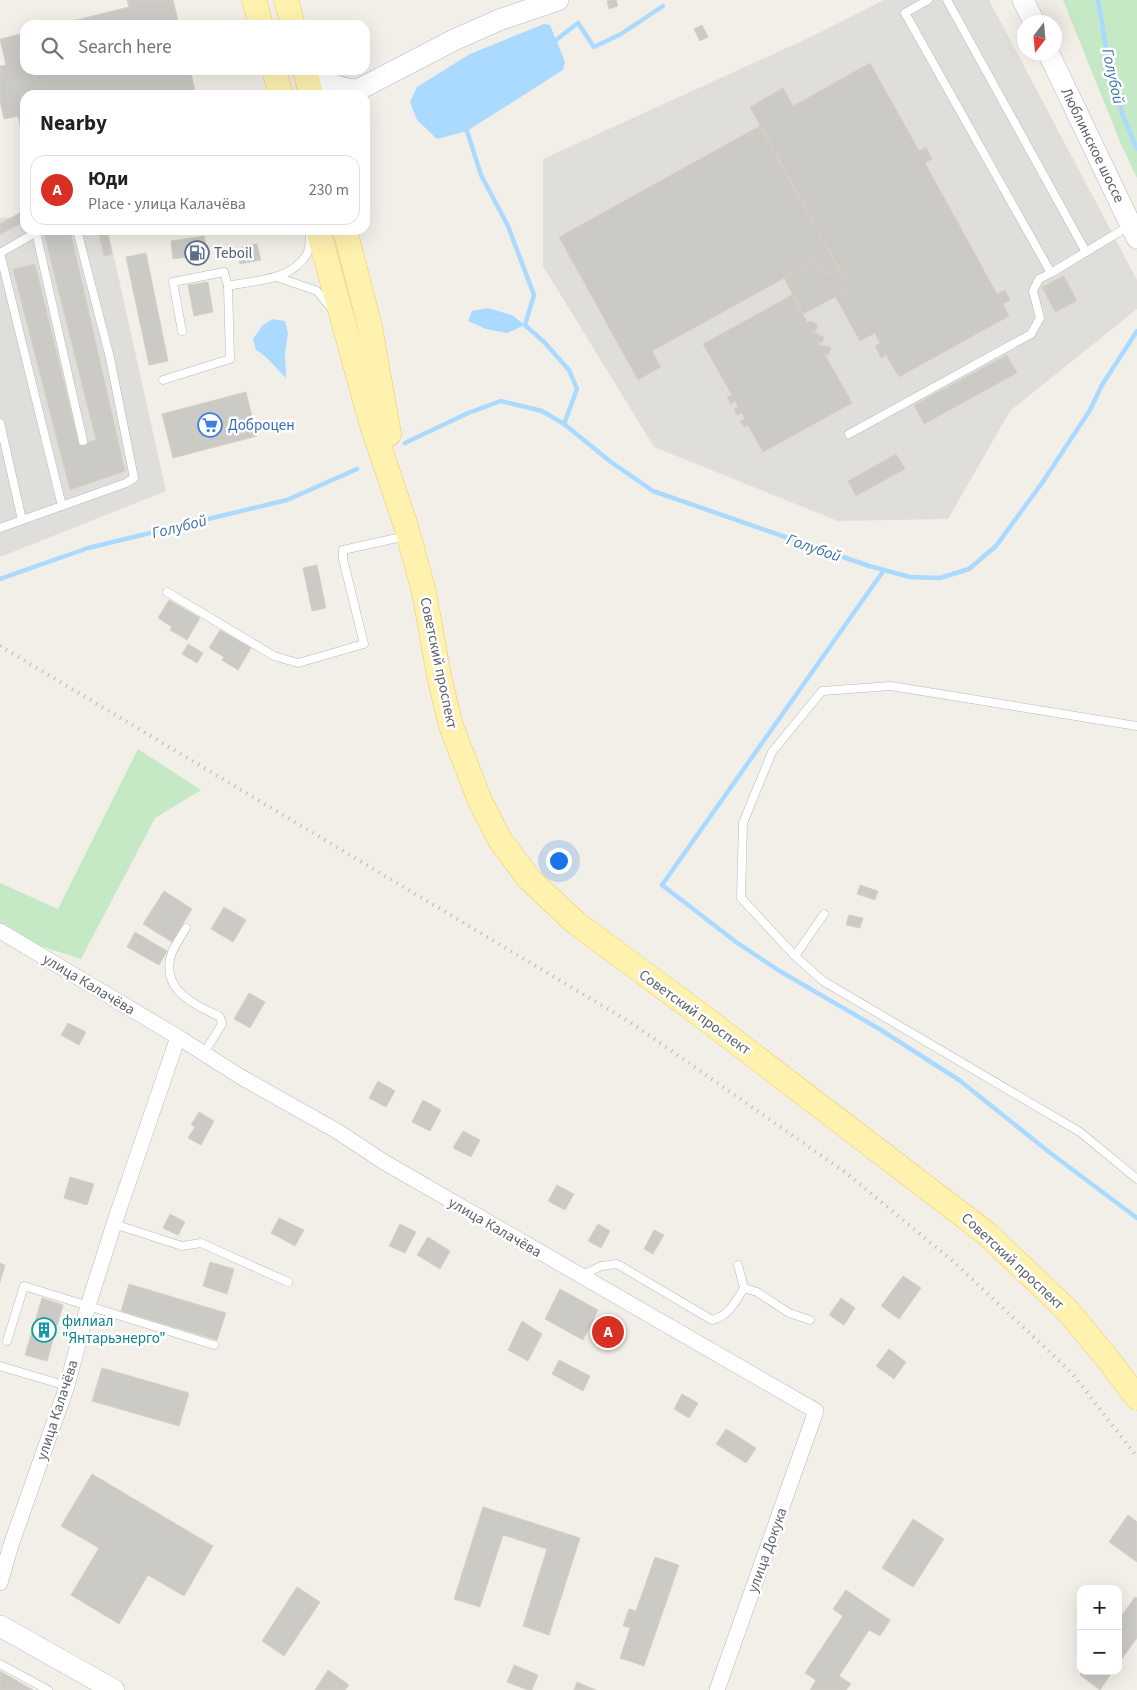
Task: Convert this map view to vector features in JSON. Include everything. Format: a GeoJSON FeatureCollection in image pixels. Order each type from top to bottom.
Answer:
{"type":"FeatureCollection","features":[{"type":"Feature","properties":{"kind":"main road"},"geometry":{"type":"LineString","coordinates":[[254,0],[260,20]]}},
{"type":"Feature","properties":{"kind":"main road"},"geometry":{"type":"LineString","coordinates":[[286,0],[292,20]]}},
{"type":"Feature","properties":{"kind":"main road"},"geometry":{"type":"LineString","coordinates":[[275,75],[280,90]]}},
{"type":"Feature","properties":{"kind":"main road"},"geometry":{"type":"LineString","coordinates":[[306,75],[310,90]]}},
{"type":"Feature","properties":{"kind":"main road","name":"Советский проспект"},"geometry":{"type":"LineString","coordinates":[[319,235],[371,422],[407,531],[424,592],[439,676],[454,734],[484,809],[500,840],[529,879],[576,923],[702,1016],[986,1233],[1066,1309],[1137,1398]]}},
{"type":"Feature","properties":{"kind":"main road","name":"Советский проспект"},"geometry":{"type":"LineString","coordinates":[[346,235],[370,327],[407,531]]}},
{"type":"Feature","properties":{"kind":"street"},"geometry":{"type":"LineString","coordinates":[[358,90],[454,40],[499,20],[558,0]]}},
{"type":"Feature","properties":{"kind":"street"},"geometry":{"type":"LineString","coordinates":[[1023,0],[1030,15]]}},
{"type":"Feature","properties":{"kind":"street","name":"Люблинское шоссе"},"geometry":{"type":"LineString","coordinates":[[1052,60],[1134,232]]}},
{"type":"Feature","properties":{"kind":"street"},"geometry":{"type":"LineString","coordinates":[[316,75],[346,90]]}},
{"type":"Feature","properties":{"kind":"street","name":"улица Калачёва"},"geometry":{"type":"LineString","coordinates":[[0,931],[178,1036],[241,1077],[337,1131],[384,1162],[816,1411]]}},
{"type":"Feature","properties":{"kind":"street","name":"улица Калачёва"},"geometry":{"type":"LineString","coordinates":[[0,1583],[8,1544],[67,1386],[88,1306],[114,1224],[178,1036]]}},
{"type":"Feature","properties":{"kind":"street","name":"улица Докука"},"geometry":{"type":"LineString","coordinates":[[717,1690],[816,1411]]}},
{"type":"Feature","properties":{"kind":"street"},"geometry":{"type":"LineString","coordinates":[[0,1626],[91,1681],[114,1690]]}},
{"type":"Feature","properties":{"kind":"lane"},"geometry":{"type":"LineString","coordinates":[[928,0],[904,13],[1051,273]]}},
{"type":"Feature","properties":{"kind":"lane"},"geometry":{"type":"LineString","coordinates":[[947,0],[1086,252]]}},
{"type":"Feature","properties":{"kind":"lane"},"geometry":{"type":"LineString","coordinates":[[849,434],[1031,334],[1040,318],[1033,291],[1040,279],[1086,252],[1134,232]]}},
{"type":"Feature","properties":{"kind":"lane"},"geometry":{"type":"LineString","coordinates":[[31,235],[0,253],[62,506]]}},
{"type":"Feature","properties":{"kind":"lane"},"geometry":{"type":"LineString","coordinates":[[39,235],[83,440]]}},
{"type":"Feature","properties":{"kind":"lane"},"geometry":{"type":"LineString","coordinates":[[0,528],[126,483],[134,478],[110,358],[78,235]]}},
{"type":"Feature","properties":{"kind":"lane"},"geometry":{"type":"LineString","coordinates":[[228,286],[277,277],[295,268],[308,253],[310,235]]}},
{"type":"Feature","properties":{"kind":"lane"},"geometry":{"type":"LineString","coordinates":[[163,380],[230,359],[228,286],[224,272],[174,282],[182,331]]}},
{"type":"Feature","properties":{"kind":"lane"},"geometry":{"type":"LineString","coordinates":[[277,277],[317,292],[343,322]]}},
{"type":"Feature","properties":{"kind":"lane"},"geometry":{"type":"LineString","coordinates":[[0,423],[22,520]]}},
{"type":"Feature","properties":{"kind":"lane"},"geometry":{"type":"LineString","coordinates":[[167,592],[274,656],[298,662],[364,644],[343,559],[343,550],[407,531]]}},
{"type":"Feature","properties":{"kind":"lane"},"geometry":{"type":"LineString","coordinates":[[1137,726],[891,686],[822,691],[772,752],[743,823],[741,898],[795,956],[823,981],[1080,1132],[1137,1179]]}},
{"type":"Feature","properties":{"kind":"lane"},"geometry":{"type":"LineString","coordinates":[[795,956],[824,914]]}},
{"type":"Feature","properties":{"kind":"lane"},"geometry":{"type":"LineString","coordinates":[[186,928],[173,952],[169,966],[170,980],[178,992],[220,1017],[222,1024],[204,1053]]}},
{"type":"Feature","properties":{"kind":"lane"},"geometry":{"type":"LineString","coordinates":[[114,1224],[182,1246],[201,1244],[288,1282]]}},
{"type":"Feature","properties":{"kind":"lane"},"geometry":{"type":"LineString","coordinates":[[581,1276],[601,1266],[617,1264],[712,1320],[721,1318],[728,1312],[744,1288],[738,1265]]}},
{"type":"Feature","properties":{"kind":"lane"},"geometry":{"type":"LineString","coordinates":[[7,1341],[24,1286],[214,1344]]}},
{"type":"Feature","properties":{"kind":"lane"},"geometry":{"type":"LineString","coordinates":[[744,1288],[757,1292],[789,1313],[810,1320]]}},
{"type":"Feature","properties":{"kind":"lane"},"geometry":{"type":"LineString","coordinates":[[0,1366],[67,1386]]}},
{"type":"Feature","properties":{"kind":"lane"},"geometry":{"type":"LineString","coordinates":[[0,1664],[48,1690]]}},
{"type":"Feature","properties":{"kind":"shaded area"},"geometry":{"type":"Polygon","coordinates":[[[884,0],[989,0],[1017,53],[1017,60],[1021,60],[1137,280],[1137,309],[1010,411],[948,519],[838,521],[654,447],[543,266],[543,159],[815,35],[884,0]]]}},
{"type":"Feature","properties":{"kind":"shaded area"},"geometry":{"type":"Polygon","coordinates":[[[20,216],[20,235],[109,235],[166,491],[0,557],[0,218],[20,216]]]}},
{"type":"Feature","properties":{"kind":"green space"},"geometry":{"type":"Polygon","coordinates":[[[1063,0],[1137,0],[1137,178],[1121,144],[1063,0]]]}},
{"type":"Feature","properties":{"kind":"green space"},"geometry":{"type":"Polygon","coordinates":[[[138,749],[201,790],[155,818],[81,959],[0,933],[0,883],[58,909],[138,749]]]}},
{"type":"Feature","properties":{"kind":"water"},"geometry":{"type":"Polygon","coordinates":[[[544,24],[550,25],[565,62],[563,70],[467,131],[437,139],[417,120],[410,102],[417,87],[470,54],[544,24]]]}},
{"type":"Feature","properties":{"kind":"water"},"geometry":{"type":"Polygon","coordinates":[[[488,308],[512,315],[525,325],[507,333],[486,329],[468,321],[472,311],[488,308]]]}},
{"type":"Feature","properties":{"kind":"water"},"geometry":{"type":"Polygon","coordinates":[[[272,319],[285,321],[288,333],[285,353],[286,378],[268,359],[256,350],[253,339],[262,326],[272,319]]]}},
{"type":"Feature","properties":{"kind":"building"},"geometry":{"type":"Polygon","coordinates":[[[127,0],[173,0],[178,20],[76,20],[129,7],[127,0]]]}},
{"type":"Feature","properties":{"kind":"building"},"geometry":{"type":"Polygon","coordinates":[[[616,0],[618,6],[609,9],[607,1],[616,0]]]}},
{"type":"Feature","properties":{"kind":"building"},"geometry":{"type":"Polygon","coordinates":[[[702,25],[708,37],[700,41],[694,29],[702,25]]]}},
{"type":"Feature","properties":{"kind":"building"},"geometry":{"type":"Polygon","coordinates":[[[20,34],[20,75],[191,75],[195,90],[20,90],[20,124],[18,116],[4,119],[0,101],[0,66],[6,65],[0,39],[20,34]]]}},
{"type":"Feature","properties":{"kind":"building"},"geometry":{"type":"Polygon","coordinates":[[[870,63],[919,151],[926,147],[932,159],[925,163],[997,294],[1005,290],[1010,300],[1003,304],[1009,316],[899,377],[886,355],[881,358],[875,346],[880,343],[875,333],[860,341],[835,296],[850,289],[750,107],[783,88],[793,106],[870,63]]]}},
{"type":"Feature","properties":{"kind":"building"},"geometry":{"type":"Polygon","coordinates":[[[760,126],[839,269],[826,276],[817,260],[652,351],[661,367],[638,380],[559,237],[760,126]]]}},
{"type":"Feature","properties":{"kind":"building"},"geometry":{"type":"Polygon","coordinates":[[[20,213],[20,224],[0,235],[0,224],[20,213]]]}},
{"type":"Feature","properties":{"kind":"building"},"geometry":{"type":"Polygon","coordinates":[[[45,235],[71,235],[125,471],[70,490],[13,269],[35,264],[79,445],[96,440],[45,235]]]}},
{"type":"Feature","properties":{"kind":"building"},"geometry":{"type":"Polygon","coordinates":[[[99,235],[108,235],[112,254],[104,256],[99,235]]]}},
{"type":"Feature","properties":{"kind":"building"},"geometry":{"type":"Polygon","coordinates":[[[204,236],[207,254],[173,259],[171,241],[204,236]]]}},
{"type":"Feature","properties":{"kind":"building"},"geometry":{"type":"Polygon","coordinates":[[[257,244],[261,260],[240,264],[237,249],[257,244]]]}},
{"type":"Feature","properties":{"kind":"building"},"geometry":{"type":"Polygon","coordinates":[[[146,253],[168,361],[149,365],[126,257],[146,253]]]}},
{"type":"Feature","properties":{"kind":"building"},"geometry":{"type":"Polygon","coordinates":[[[817,260],[826,276],[839,269],[850,289],[803,314],[784,278],[817,260]]]}},
{"type":"Feature","properties":{"kind":"building"},"geometry":{"type":"Polygon","coordinates":[[[1064,276],[1077,301],[1055,312],[1042,287],[1064,276]]]}},
{"type":"Feature","properties":{"kind":"building"},"geometry":{"type":"Polygon","coordinates":[[[208,282],[213,312],[194,316],[188,285],[208,282]]]}},
{"type":"Feature","properties":{"kind":"building"},"geometry":{"type":"Polygon","coordinates":[[[792,295],[807,322],[810,321],[818,325],[815,332],[811,329],[814,334],[816,333],[824,337],[822,343],[818,341],[820,346],[823,345],[831,348],[828,355],[824,353],[852,403],[763,452],[748,425],[744,427],[740,421],[745,419],[742,413],[737,415],[734,409],[738,407],[735,401],[731,404],[727,397],[732,395],[703,344],[792,295]]]}},
{"type":"Feature","properties":{"kind":"building"},"geometry":{"type":"Polygon","coordinates":[[[1007,355],[1017,373],[924,424],[914,405],[1007,355]]]}},
{"type":"Feature","properties":{"kind":"building","name":"Доброцен"},"geometry":{"type":"Polygon","coordinates":[[[246,392],[257,436],[173,458],[162,414],[246,392]]]}},
{"type":"Feature","properties":{"kind":"building"},"geometry":{"type":"Polygon","coordinates":[[[896,454],[905,469],[856,496],[848,481],[896,454]]]}},
{"type":"Feature","properties":{"kind":"building"},"geometry":{"type":"Polygon","coordinates":[[[317,565],[326,608],[312,611],[303,568],[317,565]]]}},
{"type":"Feature","properties":{"kind":"building"},"geometry":{"type":"Polygon","coordinates":[[[169,600],[200,618],[187,640],[170,630],[172,627],[158,618],[169,600]]]}},
{"type":"Feature","properties":{"kind":"building"},"geometry":{"type":"Polygon","coordinates":[[[220,630],[251,648],[238,670],[222,660],[224,657],[209,648],[220,630]]]}},
{"type":"Feature","properties":{"kind":"building"},"geometry":{"type":"Polygon","coordinates":[[[188,644],[203,653],[197,663],[182,654],[188,644]]]}},
{"type":"Feature","properties":{"kind":"building"},"geometry":{"type":"Polygon","coordinates":[[[860,885],[878,891],[875,900],[857,894],[860,885]]]}},
{"type":"Feature","properties":{"kind":"building"},"geometry":{"type":"Polygon","coordinates":[[[164,891],[192,909],[172,942],[143,924],[164,891]]]}},
{"type":"Feature","properties":{"kind":"building"},"geometry":{"type":"Polygon","coordinates":[[[224,907],[246,920],[233,942],[211,929],[224,907]]]}},
{"type":"Feature","properties":{"kind":"building"},"geometry":{"type":"Polygon","coordinates":[[[849,915],[863,918],[860,928],[846,925],[849,915]]]}},
{"type":"Feature","properties":{"kind":"building"},"geometry":{"type":"Polygon","coordinates":[[[135,932],[167,951],[159,965],[127,947],[135,932]]]}},
{"type":"Feature","properties":{"kind":"building"},"geometry":{"type":"Polygon","coordinates":[[[249,993],[265,1002],[250,1028],[234,1019],[249,993]]]}},
{"type":"Feature","properties":{"kind":"building"},"geometry":{"type":"Polygon","coordinates":[[[68,1023],[86,1032],[79,1045],[61,1035],[68,1023]]]}},
{"type":"Feature","properties":{"kind":"building"},"geometry":{"type":"Polygon","coordinates":[[[378,1081],[395,1091],[386,1107],[369,1098],[378,1081]]]}},
{"type":"Feature","properties":{"kind":"building"},"geometry":{"type":"Polygon","coordinates":[[[423,1100],[441,1110],[430,1131],[412,1122],[423,1100]]]}},
{"type":"Feature","properties":{"kind":"building"},"geometry":{"type":"Polygon","coordinates":[[[199,1112],[214,1121],[201,1145],[188,1138],[195,1127],[191,1125],[199,1112]]]}},
{"type":"Feature","properties":{"kind":"building"},"geometry":{"type":"Polygon","coordinates":[[[463,1131],[480,1140],[471,1157],[453,1148],[463,1131]]]}},
{"type":"Feature","properties":{"kind":"building"},"geometry":{"type":"Polygon","coordinates":[[[70,1177],[94,1184],[87,1205],[64,1198],[70,1177]]]}},
{"type":"Feature","properties":{"kind":"building"},"geometry":{"type":"Polygon","coordinates":[[[557,1185],[574,1194],[565,1210],[548,1201],[557,1185]]]}},
{"type":"Feature","properties":{"kind":"building"},"geometry":{"type":"Polygon","coordinates":[[[170,1214],[185,1222],[178,1235],[163,1228],[170,1214]]]}},
{"type":"Feature","properties":{"kind":"building"},"geometry":{"type":"Polygon","coordinates":[[[279,1218],[304,1230],[295,1246],[271,1233],[279,1218]]]}},
{"type":"Feature","properties":{"kind":"building"},"geometry":{"type":"Polygon","coordinates":[[[400,1224],[416,1232],[405,1253],[389,1246],[400,1224]]]}},
{"type":"Feature","properties":{"kind":"building"},"geometry":{"type":"Polygon","coordinates":[[[598,1224],[610,1231],[601,1248],[588,1241],[598,1224]]]}},
{"type":"Feature","properties":{"kind":"building"},"geometry":{"type":"Polygon","coordinates":[[[654,1230],[664,1235],[653,1254],[644,1249],[654,1230]]]}},
{"type":"Feature","properties":{"kind":"building"},"geometry":{"type":"Polygon","coordinates":[[[428,1237],[450,1251],[440,1269],[417,1255],[428,1237]]]}},
{"type":"Feature","properties":{"kind":"building"},"geometry":{"type":"Polygon","coordinates":[[[210,1262],[234,1269],[227,1294],[203,1286],[210,1262]]]}},
{"type":"Feature","properties":{"kind":"building"},"geometry":{"type":"Polygon","coordinates":[[[0,1263],[5,1265],[0,1283],[0,1263]]]}},
{"type":"Feature","properties":{"kind":"building"},"geometry":{"type":"Polygon","coordinates":[[[903,1276],[921,1288],[899,1319],[881,1306],[903,1276]]]}},
{"type":"Feature","properties":{"kind":"building"},"geometry":{"type":"Polygon","coordinates":[[[129,1284],[226,1313],[217,1340],[121,1311],[129,1284]]]}},
{"type":"Feature","properties":{"kind":"building"},"geometry":{"type":"Polygon","coordinates":[[[560,1289],[598,1310],[583,1340],[545,1319],[560,1289]]]}},
{"type":"Feature","properties":{"kind":"building","name":"филиал \"Янтарьэнерго\""},"geometry":{"type":"Polygon","coordinates":[[[42,1298],[63,1305],[47,1361],[25,1355],[42,1298]]]}},
{"type":"Feature","properties":{"kind":"building"},"geometry":{"type":"Polygon","coordinates":[[[841,1298],[855,1308],[844,1325],[829,1315],[841,1298]]]}},
{"type":"Feature","properties":{"kind":"building"},"geometry":{"type":"Polygon","coordinates":[[[608,1320],[618,1325],[607,1345],[598,1339],[608,1320]]]}},
{"type":"Feature","properties":{"kind":"building"},"geometry":{"type":"Polygon","coordinates":[[[522,1321],[542,1334],[528,1361],[508,1350],[522,1321]]]}},
{"type":"Feature","properties":{"kind":"building"},"geometry":{"type":"Polygon","coordinates":[[[889,1349],[906,1362],[894,1379],[876,1366],[889,1349]]]}},
{"type":"Feature","properties":{"kind":"building"},"geometry":{"type":"Polygon","coordinates":[[[559,1360],[590,1376],[583,1391],[552,1374],[559,1360]]]}},
{"type":"Feature","properties":{"kind":"building"},"geometry":{"type":"Polygon","coordinates":[[[102,1368],[189,1393],[179,1426],[92,1401],[102,1368]]]}},
{"type":"Feature","properties":{"kind":"building"},"geometry":{"type":"Polygon","coordinates":[[[682,1394],[698,1403],[689,1418],[674,1409],[682,1394]]]}},
{"type":"Feature","properties":{"kind":"building"},"geometry":{"type":"Polygon","coordinates":[[[726,1429],[756,1448],[746,1463],[716,1444],[726,1429]]]}},
{"type":"Feature","properties":{"kind":"building"},"geometry":{"type":"Polygon","coordinates":[[[92,1474],[213,1546],[184,1596],[148,1575],[119,1624],[71,1595],[99,1548],[61,1526],[92,1474]]]}},
{"type":"Feature","properties":{"kind":"building"},"geometry":{"type":"Polygon","coordinates":[[[483,1507],[580,1538],[549,1635],[523,1626],[547,1549],[503,1535],[480,1607],[454,1599],[483,1507]]]}},
{"type":"Feature","properties":{"kind":"building"},"geometry":{"type":"Polygon","coordinates":[[[1128,1515],[1137,1522],[1137,1562],[1109,1542],[1128,1515]]]}},
{"type":"Feature","properties":{"kind":"building"},"geometry":{"type":"Polygon","coordinates":[[[913,1519],[944,1539],[913,1587],[882,1568],[913,1519]]]}},
{"type":"Feature","properties":{"kind":"building"},"geometry":{"type":"Polygon","coordinates":[[[655,1557],[679,1565],[644,1666],[620,1658],[630,1628],[623,1626],[629,1609],[636,1611],[655,1557]]]}},
{"type":"Feature","properties":{"kind":"building"},"geometry":{"type":"Polygon","coordinates":[[[297,1587],[320,1602],[284,1656],[262,1641],[297,1587]]]}},
{"type":"Feature","properties":{"kind":"building"},"geometry":{"type":"Polygon","coordinates":[[[846,1590],[890,1620],[880,1636],[869,1630],[839,1676],[851,1684],[846,1690],[810,1690],[816,1680],[805,1673],[843,1616],[833,1609],[846,1590]]]}},
{"type":"Feature","properties":{"kind":"building"},"geometry":{"type":"Polygon","coordinates":[[[1135,1597],[1137,1598],[1137,1638],[1122,1659],[1122,1630],[1122,1615],[1135,1597]]]}},
{"type":"Feature","properties":{"kind":"building"},"geometry":{"type":"Polygon","coordinates":[[[514,1665],[538,1675],[532,1690],[507,1682],[514,1665]]]}},
{"type":"Feature","properties":{"kind":"building"},"geometry":{"type":"Polygon","coordinates":[[[328,1670],[349,1685],[345,1690],[315,1690],[328,1670]]]}},
{"type":"Feature","properties":{"kind":"building"},"geometry":{"type":"Polygon","coordinates":[[[0,1671],[33,1690],[0,1690],[0,1671]]]}},
{"type":"Feature","properties":{"kind":"building"},"geometry":{"type":"Polygon","coordinates":[[[1080,1675],[1110,1675],[1100,1690],[1080,1675]]]}},
{"type":"Feature","properties":{"kind":"building"},"geometry":{"type":"Polygon","coordinates":[[[577,1682],[596,1690],[574,1690],[577,1682]]]}},
{"type":"Feature","properties":{"kind":"waterway","name":"Голубой"},"geometry":{"type":"LineString","coordinates":[[1098,0],[1107,54],[1122,113],[1137,149]]}},
{"type":"Feature","properties":{"kind":"waterway"},"geometry":{"type":"LineString","coordinates":[[556,40],[578,23],[594,47],[621,34],[663,6]]}},
{"type":"Feature","properties":{"kind":"waterway"},"geometry":{"type":"LineString","coordinates":[[467,131],[481,175],[508,226],[534,295],[525,325],[545,343],[569,370],[577,389],[564,424]]}},
{"type":"Feature","properties":{"kind":"waterway","name":"Голубой"},"geometry":{"type":"LineString","coordinates":[[405,443],[468,413],[501,401],[542,411],[564,424],[611,462],[653,491],[869,566],[910,577],[940,578],[969,569],[996,546],[1042,483],[1090,410],[1102,385],[1137,331]]}},
{"type":"Feature","properties":{"kind":"waterway","name":"Голубой"},"geometry":{"type":"LineString","coordinates":[[0,579],[88,548],[287,500],[357,469]]}},
{"type":"Feature","properties":{"kind":"waterway"},"geometry":{"type":"LineString","coordinates":[[884,570],[662,885],[736,942],[778,970],[881,1030],[959,1080],[1049,1152],[1137,1218]]}},
{"type":"Feature","properties":{"kind":"railway"},"geometry":{"type":"LineString","coordinates":[[0,646],[633,1024],[845,1172],[955,1263],[1072,1373],[1137,1457]]}},
{"type":"Feature","properties":{"kind":"place","name":"Teboil"},"geometry":{"type":"Point","coordinates":[197,253]}},
{"type":"Feature","properties":{"kind":"place","name":"Доброцен"},"geometry":{"type":"Point","coordinates":[210,425]}},
{"type":"Feature","properties":{"kind":"place","name":"филиал \"Янтарьэнерго\""},"geometry":{"type":"Point","coordinates":[44,1330]}},
{"type":"Feature","properties":{"kind":"place","name":"Юди"},"geometry":{"type":"Point","coordinates":[608,1332]}}]}
